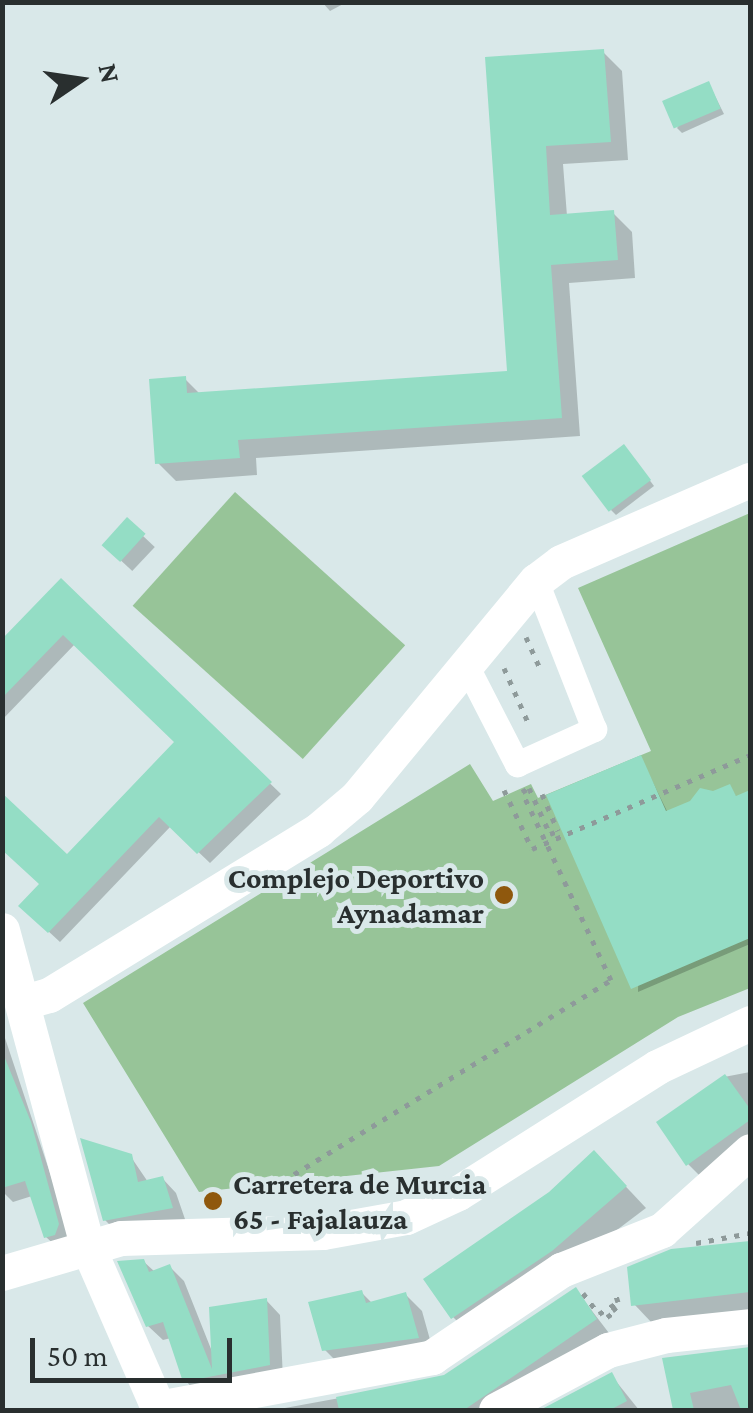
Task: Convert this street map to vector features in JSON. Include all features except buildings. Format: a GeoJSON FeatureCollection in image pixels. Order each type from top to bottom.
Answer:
{"type":"FeatureCollection","features":[{"type":"Feature","properties":{"kind":"street"},"geometry":{"type":"LineString","coordinates":[[24,1002],[48,995],[318,830],[358,798],[483,662],[536,581],[562,562],[750,480]]}},
{"type":"Feature","properties":{"kind":"street"},"geometry":{"type":"LineString","coordinates":[[483,662],[517,764],[594,730],[595,716],[536,581]]}},
{"type":"Feature","properties":{"kind":"street"},"geometry":{"type":"LineString","coordinates":[[2,930],[88,1245],[158,1409],[432,1357],[560,1270],[672,1223],[750,1152]]}},
{"type":"Feature","properties":{"kind":"street"},"geometry":{"type":"LineString","coordinates":[[2,1272],[88,1245],[152,1235],[323,1232],[406,1216],[458,1192],[657,1067],[750,1024]]}},
{"type":"Feature","properties":{"kind":"street"},"geometry":{"type":"LineString","coordinates":[[496,1410],[608,1350],[666,1335],[750,1326]]}},
{"type":"Feature","properties":{"kind":"path"},"geometry":{"type":"LineString","coordinates":[[523,629],[546,682]]}},
{"type":"Feature","properties":{"kind":"path"},"geometry":{"type":"LineString","coordinates":[[483,662],[531,730]]}},
{"type":"Feature","properties":{"kind":"path"},"geometry":{"type":"LineString","coordinates":[[504,790],[532,849],[750,754]]}},
{"type":"Feature","properties":{"kind":"path"},"geometry":{"type":"LineString","coordinates":[[283,1181],[611,980],[522,792],[529,788],[550,834],[558,831],[542,794]]}},
{"type":"Feature","properties":{"kind":"path"},"geometry":{"type":"LineString","coordinates":[[690,1244],[750,1233]]}},
{"type":"Feature","properties":{"kind":"path"},"geometry":{"type":"LineString","coordinates":[[579,1288],[599,1314],[613,1309],[616,1296]]}},
{"type":"Feature","properties":{"kind":"green space"},"geometry":{"type":"Polygon","coordinates":[[[235,492],[405,645],[303,759],[133,606],[235,492]]]}},
{"type":"Feature","properties":{"kind":"green space","name":"Complejo Deportivo Aynadamar"},"geometry":{"type":"Polygon","coordinates":[[[750,513],[750,988],[678,1017],[439,1166],[199,1192],[83,1003],[470,764],[493,801],[531,784],[538,798],[651,751],[578,588],[750,513]]]}},
{"type":"Feature","properties":{"kind":"place","name":"Complejo Deportivo Aynadamar"},"geometry":{"type":"Point","coordinates":[504,895]}},
{"type":"Feature","properties":{"kind":"place","name":"Carretera de Murcia 65 - Fajalauza"},"geometry":{"type":"Point","coordinates":[213,1201]}}]}
